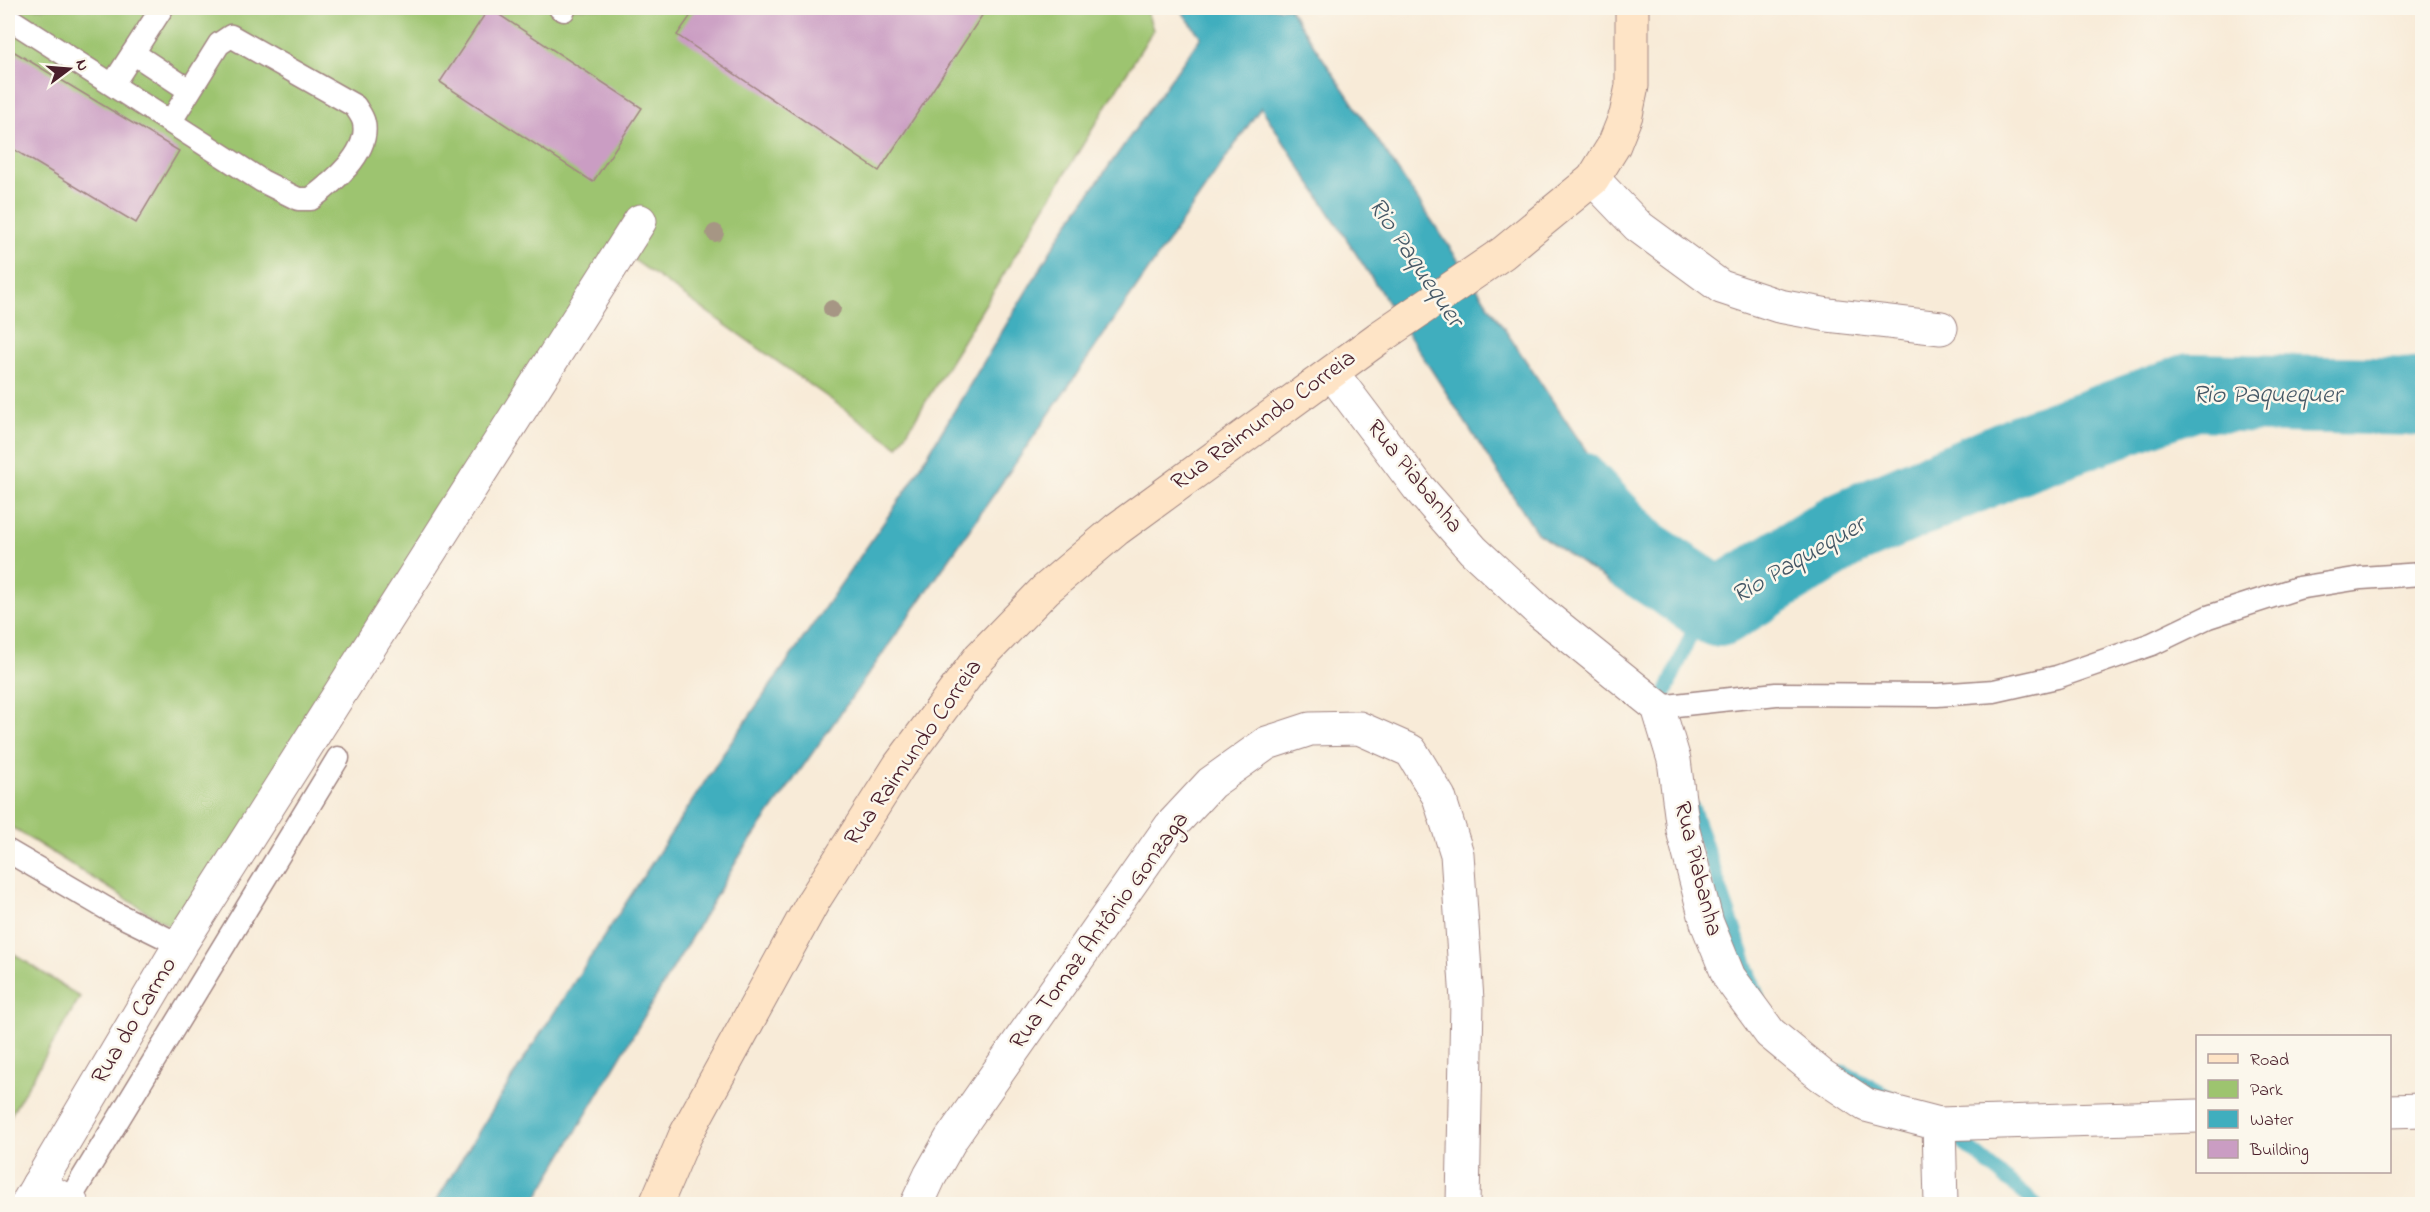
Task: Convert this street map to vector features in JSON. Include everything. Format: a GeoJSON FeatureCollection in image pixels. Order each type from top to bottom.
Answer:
{"type":"FeatureCollection","features":[{"type":"Feature","properties":{"kind":"street","name":"Rua Raimundo Correia"},"geometry":{"type":"LineString","coordinates":[[656,1204],[685,1136],[814,900],[898,766],[980,657],[1046,590],[1117,529],[1380,337],[1503,253],[1593,179],[1614,145],[1626,114],[1632,86],[1632,8]]}},
{"type":"Feature","properties":{"kind":"street"},"geometry":{"type":"LineString","coordinates":[[1593,179],[1638,226],[1721,287],[1779,306],[1941,328]]}},
{"type":"Feature","properties":{"kind":"street"},"geometry":{"type":"LineString","coordinates":[[180,945],[640,221]]}},
{"type":"Feature","properties":{"kind":"street","name":"Rua Piabanha"},"geometry":{"type":"LineString","coordinates":[[1332,373],[1418,487],[1473,550],[1540,612],[1658,707],[1674,760],[1683,830],[1707,923],[1729,977],[1770,1033],[1821,1075],[1866,1105],[1939,1124],[2196,1116]]}},
{"type":"Feature","properties":{"kind":"street","name":"Rua Tomaz Antônio Gonzaga"},"geometry":{"type":"LineString","coordinates":[[917,1204],[951,1139],[1170,827],[1211,783],[1267,743],[1310,729],[1359,728],[1411,751],[1439,797],[1457,854],[1467,1000],[1463,1204]]}},
{"type":"Feature","properties":{"kind":"street","name":"Rua do Carmo"},"geometry":{"type":"LineString","coordinates":[[32,1195],[180,945]]}},
{"type":"Feature","properties":{"kind":"street"},"geometry":{"type":"LineString","coordinates":[[2391,1111],[2422,1110]]}},
{"type":"Feature","properties":{"kind":"street"},"geometry":{"type":"LineString","coordinates":[[1939,1124],[1941,1204]]}},
{"type":"Feature","properties":{"kind":"street"},"geometry":{"type":"LineString","coordinates":[[32,1195],[70,1203]]}},
{"type":"Feature","properties":{"kind":"lane"},"geometry":{"type":"LineString","coordinates":[[113,84],[162,8]]}},
{"type":"Feature","properties":{"kind":"lane"},"geometry":{"type":"LineString","coordinates":[[8,18],[262,181],[298,199],[311,199],[334,180],[345,169],[364,135],[364,121],[355,106],[231,36],[219,44],[171,121]]}},
{"type":"Feature","properties":{"kind":"lane"},"geometry":{"type":"LineString","coordinates":[[133,53],[189,90]]}},
{"type":"Feature","properties":{"kind":"lane"},"geometry":{"type":"LineString","coordinates":[[1658,707],[1776,694],[1937,695],[1994,691],[2057,677],[2152,645],[2208,617],[2298,588],[2361,578],[2422,574]]}},
{"type":"Feature","properties":{"kind":"lane"},"geometry":{"type":"LineString","coordinates":[[70,1203],[338,758]]}},
{"type":"Feature","properties":{"kind":"lane","name":"Rua do Carmo"},"geometry":{"type":"LineString","coordinates":[[8,851],[109,910],[180,945]]}},
{"type":"Feature","properties":{"kind":"green space"},"geometry":{"type":"Polygon","coordinates":[[[8,8],[1146,8],[1153,30],[898,447],[624,253],[184,935],[8,825],[8,8]]]}},
{"type":"Feature","properties":{"kind":"green space"},"geometry":{"type":"Polygon","coordinates":[[[8,950],[80,997],[8,1120],[8,950]]]}},
{"type":"Feature","properties":{"kind":"water"},"geometry":{"type":"Polygon","coordinates":[[[1179,8],[1289,8],[1595,464],[1672,536],[1626,594],[1537,533],[1261,107],[941,571],[739,857],[533,1204],[434,1204],[522,1062],[721,757],[907,489],[1064,229],[1201,37],[1179,8]]]}},
{"type":"Feature","properties":{"kind":"building"},"geometry":{"type":"Polygon","coordinates":[[[489,8],[642,108],[593,182],[440,82],[489,8]]]}},
{"type":"Feature","properties":{"kind":"building"},"geometry":{"type":"Polygon","coordinates":[[[696,8],[987,8],[879,171],[677,35],[696,8]]]}},
{"type":"Feature","properties":{"kind":"building"},"geometry":{"type":"Polygon","coordinates":[[[8,48],[179,151],[136,223],[8,146],[8,48]]]}},
{"type":"Feature","properties":{"kind":"waterway","name":"Rio Paquequer"},"geometry":{"type":"LineString","coordinates":[[1573,488],[1637,555],[1718,608],[1846,529],[2024,452],[2191,392],[2422,397]]}},
{"type":"Feature","properties":{"kind":"waterway"},"geometry":{"type":"LineString","coordinates":[[1659,708],[1694,628],[1718,608]]}},
{"type":"Feature","properties":{"kind":"waterway"},"geometry":{"type":"LineString","coordinates":[[1693,808],[1758,997]]}},
{"type":"Feature","properties":{"kind":"waterway"},"geometry":{"type":"LineString","coordinates":[[1844,1072],[1895,1100]]}},
{"type":"Feature","properties":{"kind":"waterway"},"geometry":{"type":"LineString","coordinates":[[1946,1129],[2036,1204]]}}]}
